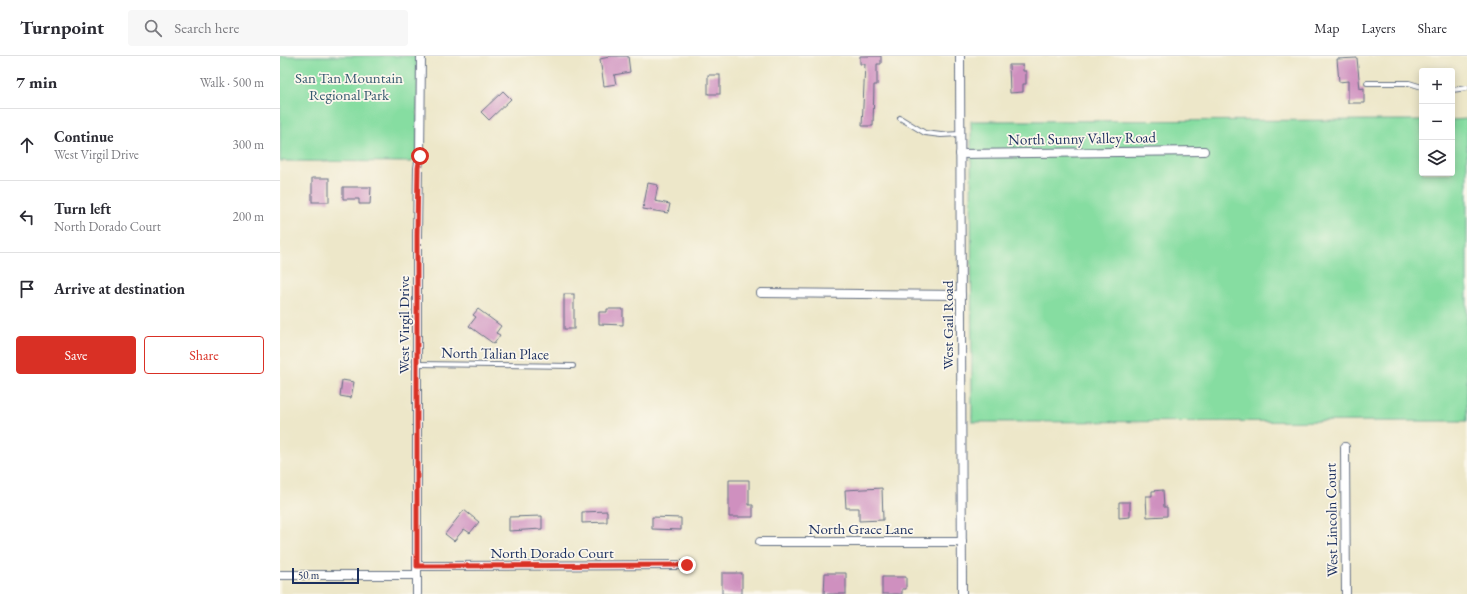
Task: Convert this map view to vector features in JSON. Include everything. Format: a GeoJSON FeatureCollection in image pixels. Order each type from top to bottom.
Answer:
{"type":"FeatureCollection","features":[{"type":"Feature","properties":{"kind":"street","name":"West Virgil Drive"},"geometry":{"type":"LineString","coordinates":[[417,594],[417,235],[418,168],[420,156],[421,56]]}},
{"type":"Feature","properties":{"kind":"street","name":"West Gail Road"},"geometry":{"type":"LineString","coordinates":[[960,56],[962,594]]}},
{"type":"Feature","properties":{"kind":"street","name":"North Sunny Valley Road"},"geometry":{"type":"LineString","coordinates":[[960,154],[1204,151]]}},
{"type":"Feature","properties":{"kind":"street"},"geometry":{"type":"LineString","coordinates":[[761,293],[961,295]]}},
{"type":"Feature","properties":{"kind":"street","name":"West Lincoln Court"},"geometry":{"type":"LineString","coordinates":[[1345,446],[1346,594]]}},
{"type":"Feature","properties":{"kind":"street","name":"North Grace Lane"},"geometry":{"type":"LineString","coordinates":[[760,542],[962,542]]}},
{"type":"Feature","properties":{"kind":"street","name":"North Dorado Court"},"geometry":{"type":"LineString","coordinates":[[417,566],[687,565]]}},
{"type":"Feature","properties":{"kind":"street"},"geometry":{"type":"LineString","coordinates":[[280,575],[417,575]]}},
{"type":"Feature","properties":{"kind":"lane"},"geometry":{"type":"LineString","coordinates":[[1368,82],[1409,83],[1419,86]]}},
{"type":"Feature","properties":{"kind":"lane"},"geometry":{"type":"LineString","coordinates":[[1455,90],[1467,88]]}},
{"type":"Feature","properties":{"kind":"lane"},"geometry":{"type":"LineString","coordinates":[[900,118],[925,133],[941,135],[960,134]]}},
{"type":"Feature","properties":{"kind":"lane","name":"North Talian Place"},"geometry":{"type":"LineString","coordinates":[[417,364],[573,366]]}},
{"type":"Feature","properties":{"kind":"green space","name":"San Tan Mountain Regional Park"},"geometry":{"type":"Polygon","coordinates":[[[280,56],[418,56],[417,156],[412,162],[280,161],[280,56]]]}},
{"type":"Feature","properties":{"kind":"green space"},"geometry":{"type":"Polygon","coordinates":[[[1467,119],[1467,421],[972,422],[971,121],[1419,120],[1419,176],[1455,176],[1455,120],[1467,119]]]}},
{"type":"Feature","properties":{"kind":"building"},"geometry":{"type":"Polygon","coordinates":[[[609,56],[628,56],[630,72],[614,75],[616,84],[604,86],[600,59],[609,56]]]}},
{"type":"Feature","properties":{"kind":"building"},"geometry":{"type":"Polygon","coordinates":[[[860,56],[881,56],[881,64],[877,64],[877,85],[874,85],[873,126],[862,126],[865,64],[860,64],[860,56]]]}},
{"type":"Feature","properties":{"kind":"building"},"geometry":{"type":"Polygon","coordinates":[[[1357,58],[1360,89],[1364,88],[1364,103],[1348,103],[1348,81],[1339,82],[1337,59],[1357,58]]]}},
{"type":"Feature","properties":{"kind":"building"},"geometry":{"type":"Polygon","coordinates":[[[1009,65],[1023,65],[1023,71],[1026,71],[1026,84],[1023,84],[1023,92],[1010,93],[1009,65]]]}},
{"type":"Feature","properties":{"kind":"building"},"geometry":{"type":"Polygon","coordinates":[[[708,75],[720,75],[720,94],[708,94],[708,75]]]}},
{"type":"Feature","properties":{"kind":"building"},"geometry":{"type":"Polygon","coordinates":[[[503,91],[511,99],[489,120],[481,112],[503,91]]]}},
{"type":"Feature","properties":{"kind":"building"},"geometry":{"type":"Polygon","coordinates":[[[312,178],[329,178],[329,202],[312,202],[312,178]]]}},
{"type":"Feature","properties":{"kind":"building"},"geometry":{"type":"Polygon","coordinates":[[[648,183],[658,185],[655,201],[670,204],[668,213],[643,209],[648,183]]]}},
{"type":"Feature","properties":{"kind":"building"},"geometry":{"type":"Polygon","coordinates":[[[343,187],[371,187],[370,204],[359,204],[359,199],[343,199],[343,187]]]}},
{"type":"Feature","properties":{"kind":"building"},"geometry":{"type":"Polygon","coordinates":[[[564,294],[574,294],[574,329],[564,329],[564,294]]]}},
{"type":"Feature","properties":{"kind":"building"},"geometry":{"type":"Polygon","coordinates":[[[478,309],[501,326],[496,333],[500,335],[494,344],[469,326],[476,317],[473,315],[478,309]]]}},
{"type":"Feature","properties":{"kind":"building"},"geometry":{"type":"Polygon","coordinates":[[[607,309],[623,309],[623,325],[599,324],[599,312],[607,312],[607,309]]]}},
{"type":"Feature","properties":{"kind":"building"},"geometry":{"type":"Polygon","coordinates":[[[342,380],[354,382],[351,398],[340,396],[342,380]]]}},
{"type":"Feature","properties":{"kind":"building"},"geometry":{"type":"Polygon","coordinates":[[[729,480],[749,480],[749,505],[753,505],[753,517],[729,517],[729,480]]]}},
{"type":"Feature","properties":{"kind":"building"},"geometry":{"type":"Polygon","coordinates":[[[882,488],[883,520],[859,521],[859,508],[846,508],[845,490],[882,488]]]}},
{"type":"Feature","properties":{"kind":"building"},"geometry":{"type":"Polygon","coordinates":[[[1163,490],[1164,507],[1167,507],[1167,516],[1147,517],[1146,496],[1152,496],[1152,491],[1163,490]]]}},
{"type":"Feature","properties":{"kind":"building"},"geometry":{"type":"Polygon","coordinates":[[[1119,502],[1130,502],[1130,517],[1119,518],[1119,502]]]}},
{"type":"Feature","properties":{"kind":"building"},"geometry":{"type":"Polygon","coordinates":[[[464,510],[479,522],[470,533],[464,529],[454,541],[445,534],[464,510]]]}},
{"type":"Feature","properties":{"kind":"building"},"geometry":{"type":"Polygon","coordinates":[[[607,511],[607,522],[582,523],[582,512],[607,511]]]}},
{"type":"Feature","properties":{"kind":"building"},"geometry":{"type":"Polygon","coordinates":[[[542,516],[542,529],[509,531],[509,517],[542,516]]]}},
{"type":"Feature","properties":{"kind":"building"},"geometry":{"type":"Polygon","coordinates":[[[652,517],[681,518],[681,530],[652,529],[652,517]]]}},
{"type":"Feature","properties":{"kind":"building"},"geometry":{"type":"Polygon","coordinates":[[[722,573],[742,573],[742,594],[722,594],[722,573]]]}},
{"type":"Feature","properties":{"kind":"building"},"geometry":{"type":"Polygon","coordinates":[[[825,573],[846,573],[846,594],[824,594],[825,573]]]}},
{"type":"Feature","properties":{"kind":"building"},"geometry":{"type":"Polygon","coordinates":[[[882,577],[906,577],[906,589],[902,589],[902,594],[882,594],[882,577]]]}},
{"type":"Feature","properties":{"kind":"route"},"geometry":{"type":"LineString","coordinates":[[420,156],[418,168],[417,235],[417,566],[687,565]]}}]}
